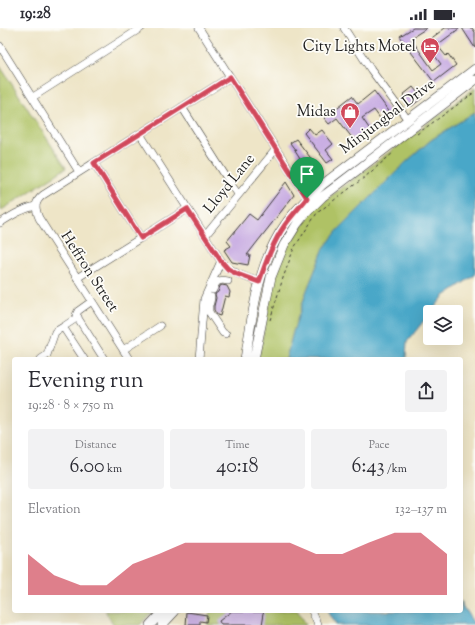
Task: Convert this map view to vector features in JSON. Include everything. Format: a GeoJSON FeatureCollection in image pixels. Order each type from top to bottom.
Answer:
{"type":"FeatureCollection","features":[{"type":"Feature","properties":{"kind":"main road","name":"Minjungbal Drive"},"geometry":{"type":"LineString","coordinates":[[245,357],[259,282],[273,245],[284,225],[310,202],[327,182],[475,69]]}},
{"type":"Feature","properties":{"kind":"main road","name":"Minjungbal Drive"},"geometry":{"type":"LineString","coordinates":[[254,357],[271,277],[284,245],[310,202],[334,188],[475,80]]}},
{"type":"Feature","properties":{"kind":"main road"},"geometry":{"type":"LineString","coordinates":[[150,625],[161,613]]}},
{"type":"Feature","properties":{"kind":"main road"},"geometry":{"type":"LineString","coordinates":[[162,625],[173,613]]}},
{"type":"Feature","properties":{"kind":"street"},"geometry":{"type":"LineString","coordinates":[[33,98],[141,28]]}},
{"type":"Feature","properties":{"kind":"street"},"geometry":{"type":"LineString","coordinates":[[199,28],[310,202]]}},
{"type":"Feature","properties":{"kind":"street"},"geometry":{"type":"LineString","coordinates":[[344,28],[371,70],[408,120]]}},
{"type":"Feature","properties":{"kind":"street"},"geometry":{"type":"LineString","coordinates":[[0,46],[79,172]]}},
{"type":"Feature","properties":{"kind":"street"},"geometry":{"type":"LineString","coordinates":[[0,224],[21,211],[35,206],[40,197],[230,77]]}},
{"type":"Feature","properties":{"kind":"street"},"geometry":{"type":"LineString","coordinates":[[182,108],[238,194]]}},
{"type":"Feature","properties":{"kind":"street"},"geometry":{"type":"LineString","coordinates":[[140,134],[221,261],[228,269],[237,274],[259,282]]}},
{"type":"Feature","properties":{"kind":"street","name":"Lloyd Lane"},"geometry":{"type":"LineString","coordinates":[[205,236],[276,149]]}},
{"type":"Feature","properties":{"kind":"street"},"geometry":{"type":"LineString","coordinates":[[94,163],[141,238]]}},
{"type":"Feature","properties":{"kind":"street","name":"Heffron Street"},"geometry":{"type":"LineString","coordinates":[[35,206],[39,218],[128,357]]}},
{"type":"Feature","properties":{"kind":"street"},"geometry":{"type":"LineString","coordinates":[[77,278],[187,209]]}},
{"type":"Feature","properties":{"kind":"street"},"geometry":{"type":"LineString","coordinates":[[200,357],[204,299],[221,261]]}},
{"type":"Feature","properties":{"kind":"street"},"geometry":{"type":"LineString","coordinates":[[226,334],[223,333],[209,312],[210,300],[215,284],[218,281],[228,281]]}},
{"type":"Feature","properties":{"kind":"street"},"geometry":{"type":"LineString","coordinates":[[92,302],[78,311],[76,315],[103,357]]}},
{"type":"Feature","properties":{"kind":"street"},"geometry":{"type":"LineString","coordinates":[[44,357],[47,355],[55,332],[78,317]]}},
{"type":"Feature","properties":{"kind":"street"},"geometry":{"type":"LineString","coordinates":[[123,350],[160,326]]}},
{"type":"Feature","properties":{"kind":"street"},"geometry":{"type":"LineString","coordinates":[[63,327],[83,357]]}},
{"type":"Feature","properties":{"kind":"street"},"geometry":{"type":"LineString","coordinates":[[313,613],[318,625]]}},
{"type":"Feature","properties":{"kind":"path"},"geometry":{"type":"LineString","coordinates":[[412,138],[475,92]]}},
{"type":"Feature","properties":{"kind":"path"},"geometry":{"type":"LineString","coordinates":[[270,321],[294,248],[317,213],[365,177],[394,152]]}},
{"type":"Feature","properties":{"kind":"green space"},"geometry":{"type":"Polygon","coordinates":[[[0,66],[66,168],[0,211],[0,66]]]}},
{"type":"Feature","properties":{"kind":"green space"},"geometry":{"type":"Polygon","coordinates":[[[475,88],[475,112],[431,140],[405,163],[338,230],[324,248],[307,290],[287,357],[258,357],[274,280],[288,244],[315,208],[475,88]]]}},
{"type":"Feature","properties":{"kind":"green space"},"geometry":{"type":"Polygon","coordinates":[[[106,613],[150,613],[140,625],[114,625],[106,613]]]}},
{"type":"Feature","properties":{"kind":"green space"},"geometry":{"type":"Polygon","coordinates":[[[210,613],[297,613],[305,625],[208,625],[210,613]]]}},
{"type":"Feature","properties":{"kind":"water"},"geometry":{"type":"Polygon","coordinates":[[[475,112],[475,275],[444,296],[437,305],[423,305],[423,322],[407,342],[406,357],[287,357],[307,290],[324,248],[338,230],[405,163],[431,140],[475,112]]]}},
{"type":"Feature","properties":{"kind":"water"},"geometry":{"type":"Polygon","coordinates":[[[463,607],[475,625],[335,625],[328,613],[463,613],[463,607]]]}},
{"type":"Feature","properties":{"kind":"building"},"geometry":{"type":"Polygon","coordinates":[[[413,28],[427,28],[411,38],[433,70],[441,64],[425,43],[445,28],[460,28],[437,45],[446,56],[448,54],[456,65],[434,82],[400,36],[413,28]]]}},
{"type":"Feature","properties":{"kind":"building"},"geometry":{"type":"Polygon","coordinates":[[[462,28],[472,28],[475,32],[475,48],[462,28]]]}},
{"type":"Feature","properties":{"kind":"building"},"geometry":{"type":"Polygon","coordinates":[[[413,87],[422,98],[412,106],[407,105],[402,98],[404,96],[403,95],[413,87]]]}},
{"type":"Feature","properties":{"kind":"building"},"geometry":{"type":"Polygon","coordinates":[[[374,91],[391,114],[382,121],[374,110],[362,118],[371,131],[356,143],[337,118],[329,124],[324,118],[352,96],[358,104],[374,91]]]}},
{"type":"Feature","properties":{"kind":"building"},"geometry":{"type":"Polygon","coordinates":[[[309,128],[315,135],[322,130],[333,144],[326,150],[333,159],[327,163],[304,133],[309,128]]]}},
{"type":"Feature","properties":{"kind":"building"},"geometry":{"type":"Polygon","coordinates":[[[296,139],[320,170],[312,176],[306,168],[302,171],[296,162],[300,159],[290,143],[296,139]]]}},
{"type":"Feature","properties":{"kind":"building"},"geometry":{"type":"Polygon","coordinates":[[[286,182],[294,195],[247,255],[250,255],[248,265],[232,262],[224,250],[231,246],[227,241],[249,214],[257,220],[286,182]]]}},
{"type":"Feature","properties":{"kind":"building"},"geometry":{"type":"Polygon","coordinates":[[[222,285],[227,286],[230,292],[229,297],[225,296],[220,316],[217,315],[214,310],[214,306],[216,298],[215,294],[222,285]]]}},
{"type":"Feature","properties":{"kind":"building"},"geometry":{"type":"Polygon","coordinates":[[[187,613],[207,615],[206,622],[200,621],[200,625],[186,625],[187,613]]]}},
{"type":"Feature","properties":{"kind":"building"},"geometry":{"type":"Polygon","coordinates":[[[229,613],[264,613],[262,625],[221,625],[219,621],[229,613]]]}},
{"type":"Feature","properties":{"kind":"place","name":"City Lights Motel"},"geometry":{"type":"Point","coordinates":[430,64]}},
{"type":"Feature","properties":{"kind":"place","name":"Midas"},"geometry":{"type":"Point","coordinates":[350,129]}},
{"type":"Feature","properties":{"kind":"route"},"geometry":{"type":"LineString","coordinates":[[230,77],[307,198],[284,225],[273,245],[259,282],[228,269],[221,261],[187,209],[141,238],[94,163],[230,77]]}}]}
